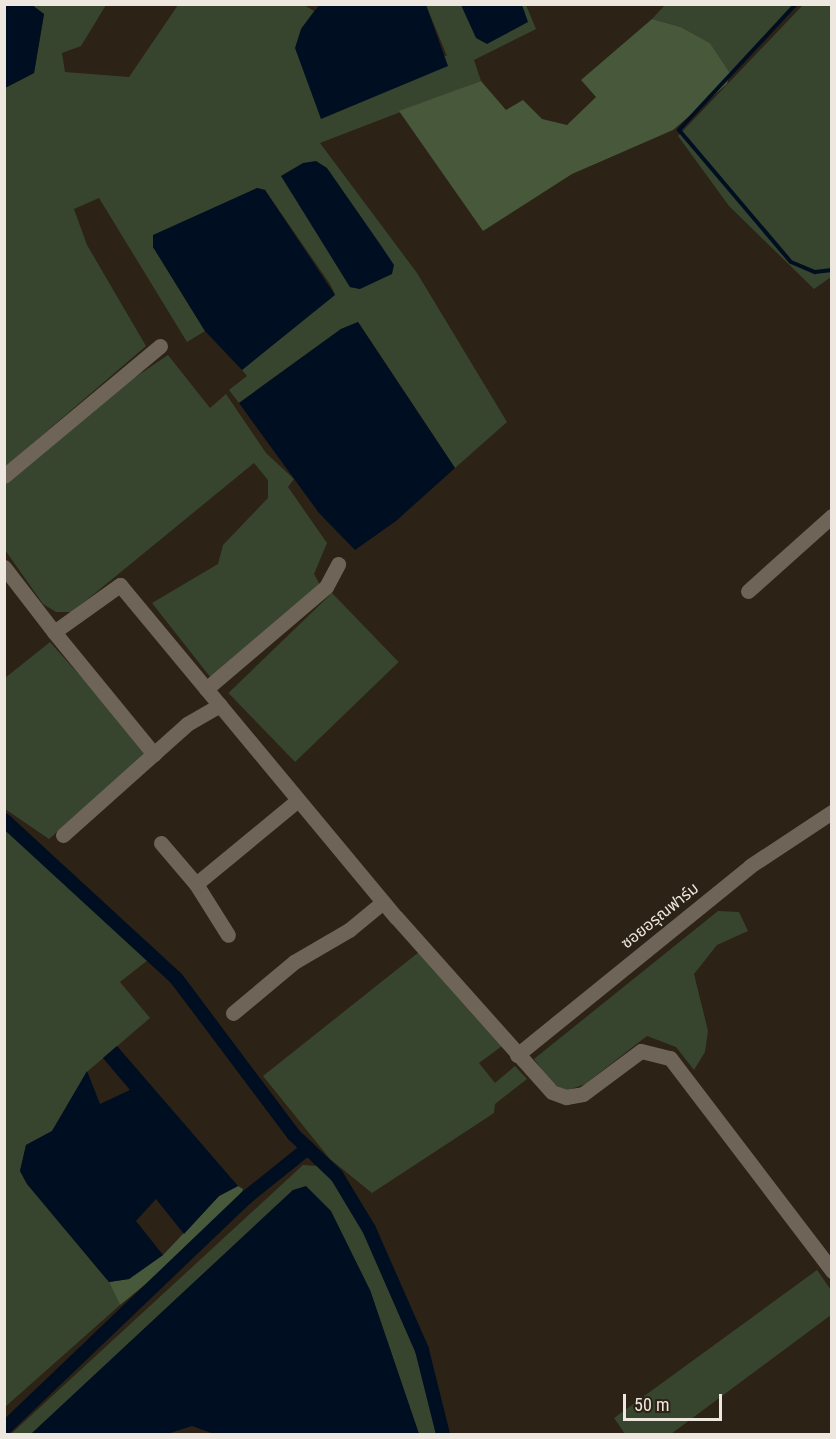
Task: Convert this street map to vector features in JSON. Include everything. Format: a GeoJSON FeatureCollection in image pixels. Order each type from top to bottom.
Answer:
{"type":"FeatureCollection","features":[{"type":"Feature","properties":{"kind":"street"},"geometry":{"type":"LineString","coordinates":[[4,476],[160,346]]}},
{"type":"Feature","properties":{"kind":"street"},"geometry":{"type":"LineString","coordinates":[[748,591],[831,516]]}},
{"type":"Feature","properties":{"kind":"street"},"geometry":{"type":"LineString","coordinates":[[206,690],[326,587],[338,564]]}},
{"type":"Feature","properties":{"kind":"street"},"geometry":{"type":"LineString","coordinates":[[4,567],[154,754]]}},
{"type":"Feature","properties":{"kind":"street"},"geometry":{"type":"LineString","coordinates":[[54,632],[120,585],[383,902],[552,1092],[566,1097],[583,1094],[641,1051],[670,1058],[831,1271]]}},
{"type":"Feature","properties":{"kind":"street"},"geometry":{"type":"LineString","coordinates":[[63,835],[187,724],[220,705]]}},
{"type":"Feature","properties":{"kind":"street"},"geometry":{"type":"LineString","coordinates":[[196,884],[298,800]]}},
{"type":"Feature","properties":{"kind":"street","name":"ซอยอรุณฟาร์ม"},"geometry":{"type":"LineString","coordinates":[[517,1055],[750,866],[831,812]]}},
{"type":"Feature","properties":{"kind":"street"},"geometry":{"type":"LineString","coordinates":[[161,843],[196,884],[228,934]]}},
{"type":"Feature","properties":{"kind":"street"},"geometry":{"type":"LineString","coordinates":[[233,1013],[294,962],[348,930],[383,902]]}},
{"type":"Feature","properties":{"kind":"green space"},"geometry":{"type":"Polygon","coordinates":[[[32,5],[106,5],[81,46],[62,53],[65,72],[129,77],[178,5],[304,5],[314,11],[301,29],[447,56],[426,5],[526,5],[536,29],[474,60],[481,81],[320,143],[417,273],[507,422],[455,468],[358,322],[341,329],[239,403],[229,390],[247,376],[242,370],[335,294],[330,284],[265,190],[257,188],[153,247],[205,331],[187,342],[99,198],[74,209],[87,245],[146,346],[5,467],[5,88],[34,73],[44,14],[32,5]],[[282,176],[350,287],[360,289],[282,176]]]}},
{"type":"Feature","properties":{"kind":"green space"},"geometry":{"type":"Polygon","coordinates":[[[665,5],[792,5],[730,73],[710,43],[681,27],[652,19],[665,5]]]}},
{"type":"Feature","properties":{"kind":"green space"},"geometry":{"type":"Polygon","coordinates":[[[803,5],[832,5],[831,277],[814,289],[729,206],[678,136],[803,5]]]}},
{"type":"Feature","properties":{"kind":"green space"},"geometry":{"type":"Polygon","coordinates":[[[652,19],[681,27],[710,43],[730,73],[727,84],[673,130],[572,174],[483,231],[399,111],[481,81],[506,110],[523,100],[542,119],[567,125],[596,97],[581,80],[652,19]]]}},
{"type":"Feature","properties":{"kind":"green space"},"geometry":{"type":"Polygon","coordinates":[[[168,355],[210,408],[226,394],[266,453],[294,479],[288,487],[327,543],[314,574],[320,585],[211,678],[152,603],[218,564],[223,545],[268,498],[268,480],[254,463],[72,612],[56,612],[43,604],[5,550],[4,486],[131,380],[168,355]]]}},
{"type":"Feature","properties":{"kind":"green space"},"geometry":{"type":"Polygon","coordinates":[[[332,593],[399,662],[295,762],[228,693],[332,593]]]}},
{"type":"Feature","properties":{"kind":"green space"},"geometry":{"type":"Polygon","coordinates":[[[50,642],[148,752],[49,839],[5,809],[5,678],[50,642]]]}},
{"type":"Feature","properties":{"kind":"green space"},"geometry":{"type":"Polygon","coordinates":[[[4,830],[26,844],[148,960],[120,982],[150,1018],[88,1071],[52,1131],[26,1145],[20,1171],[27,1184],[109,1282],[120,1305],[5,1407],[4,830]]]}},
{"type":"Feature","properties":{"kind":"green space"},"geometry":{"type":"Polygon","coordinates":[[[718,911],[739,912],[748,931],[717,945],[694,974],[708,1031],[705,1052],[694,1070],[676,1047],[647,1036],[585,1084],[566,1091],[552,1083],[534,1059],[718,911]]]}},
{"type":"Feature","properties":{"kind":"green space"},"geometry":{"type":"Polygon","coordinates":[[[419,952],[502,1046],[479,1063],[495,1083],[515,1066],[527,1079],[495,1104],[494,1113],[372,1193],[330,1159],[263,1076],[419,952]]]}},
{"type":"Feature","properties":{"kind":"green space"},"geometry":{"type":"Polygon","coordinates":[[[303,1165],[317,1166],[332,1178],[355,1213],[423,1370],[436,1434],[419,1434],[370,1290],[293,1190],[31,1434],[11,1434],[303,1165]]]}},
{"type":"Feature","properties":{"kind":"green space"},"geometry":{"type":"Polygon","coordinates":[[[238,1186],[243,1189],[240,1200],[190,1248],[120,1305],[109,1282],[129,1279],[163,1255],[219,1196],[238,1186]]]}},
{"type":"Feature","properties":{"kind":"green space"},"geometry":{"type":"Polygon","coordinates":[[[817,1270],[831,1290],[831,1315],[671,1434],[625,1434],[614,1418],[817,1270]]]}},
{"type":"Feature","properties":{"kind":"water"},"geometry":{"type":"Polygon","coordinates":[[[5,4],[32,5],[44,14],[34,73],[5,88],[5,4]]]}},
{"type":"Feature","properties":{"kind":"water"},"geometry":{"type":"Polygon","coordinates":[[[320,4],[426,5],[448,66],[321,119],[295,48],[301,29],[320,4]]]}},
{"type":"Feature","properties":{"kind":"water"},"geometry":{"type":"Polygon","coordinates":[[[461,5],[522,5],[528,22],[487,44],[476,38],[461,5]]]}},
{"type":"Feature","properties":{"kind":"water"},"geometry":{"type":"Polygon","coordinates":[[[316,161],[327,168],[382,247],[394,265],[392,274],[360,289],[350,287],[281,176],[303,163],[316,161]]]}},
{"type":"Feature","properties":{"kind":"water"},"geometry":{"type":"Polygon","coordinates":[[[257,188],[265,190],[335,295],[242,370],[205,331],[153,247],[153,235],[257,188]]]}},
{"type":"Feature","properties":{"kind":"water"},"geometry":{"type":"Polygon","coordinates":[[[358,322],[455,468],[396,521],[355,550],[319,513],[239,403],[341,329],[358,322]]]}},
{"type":"Feature","properties":{"kind":"water"},"geometry":{"type":"Polygon","coordinates":[[[117,1046],[238,1186],[219,1196],[184,1234],[156,1199],[136,1221],[163,1255],[129,1279],[109,1282],[27,1184],[20,1171],[26,1145],[52,1131],[87,1071],[100,1104],[130,1090],[103,1058],[117,1046]]]}},
{"type":"Feature","properties":{"kind":"water"},"geometry":{"type":"Polygon","coordinates":[[[306,1186],[331,1211],[370,1290],[419,1434],[214,1434],[192,1426],[167,1434],[31,1434],[293,1190],[306,1186]]]}},
{"type":"Feature","properties":{"kind":"waterway"},"geometry":{"type":"LineString","coordinates":[[796,4],[679,130],[791,262],[815,272],[832,270]]}},
{"type":"Feature","properties":{"kind":"waterway"},"geometry":{"type":"LineString","coordinates":[[4,820],[176,978],[294,1135],[337,1176],[369,1229],[422,1350],[443,1434]]}},
{"type":"Feature","properties":{"kind":"waterway"},"geometry":{"type":"LineString","coordinates":[[4,1429],[247,1197],[308,1148]]}}]}
